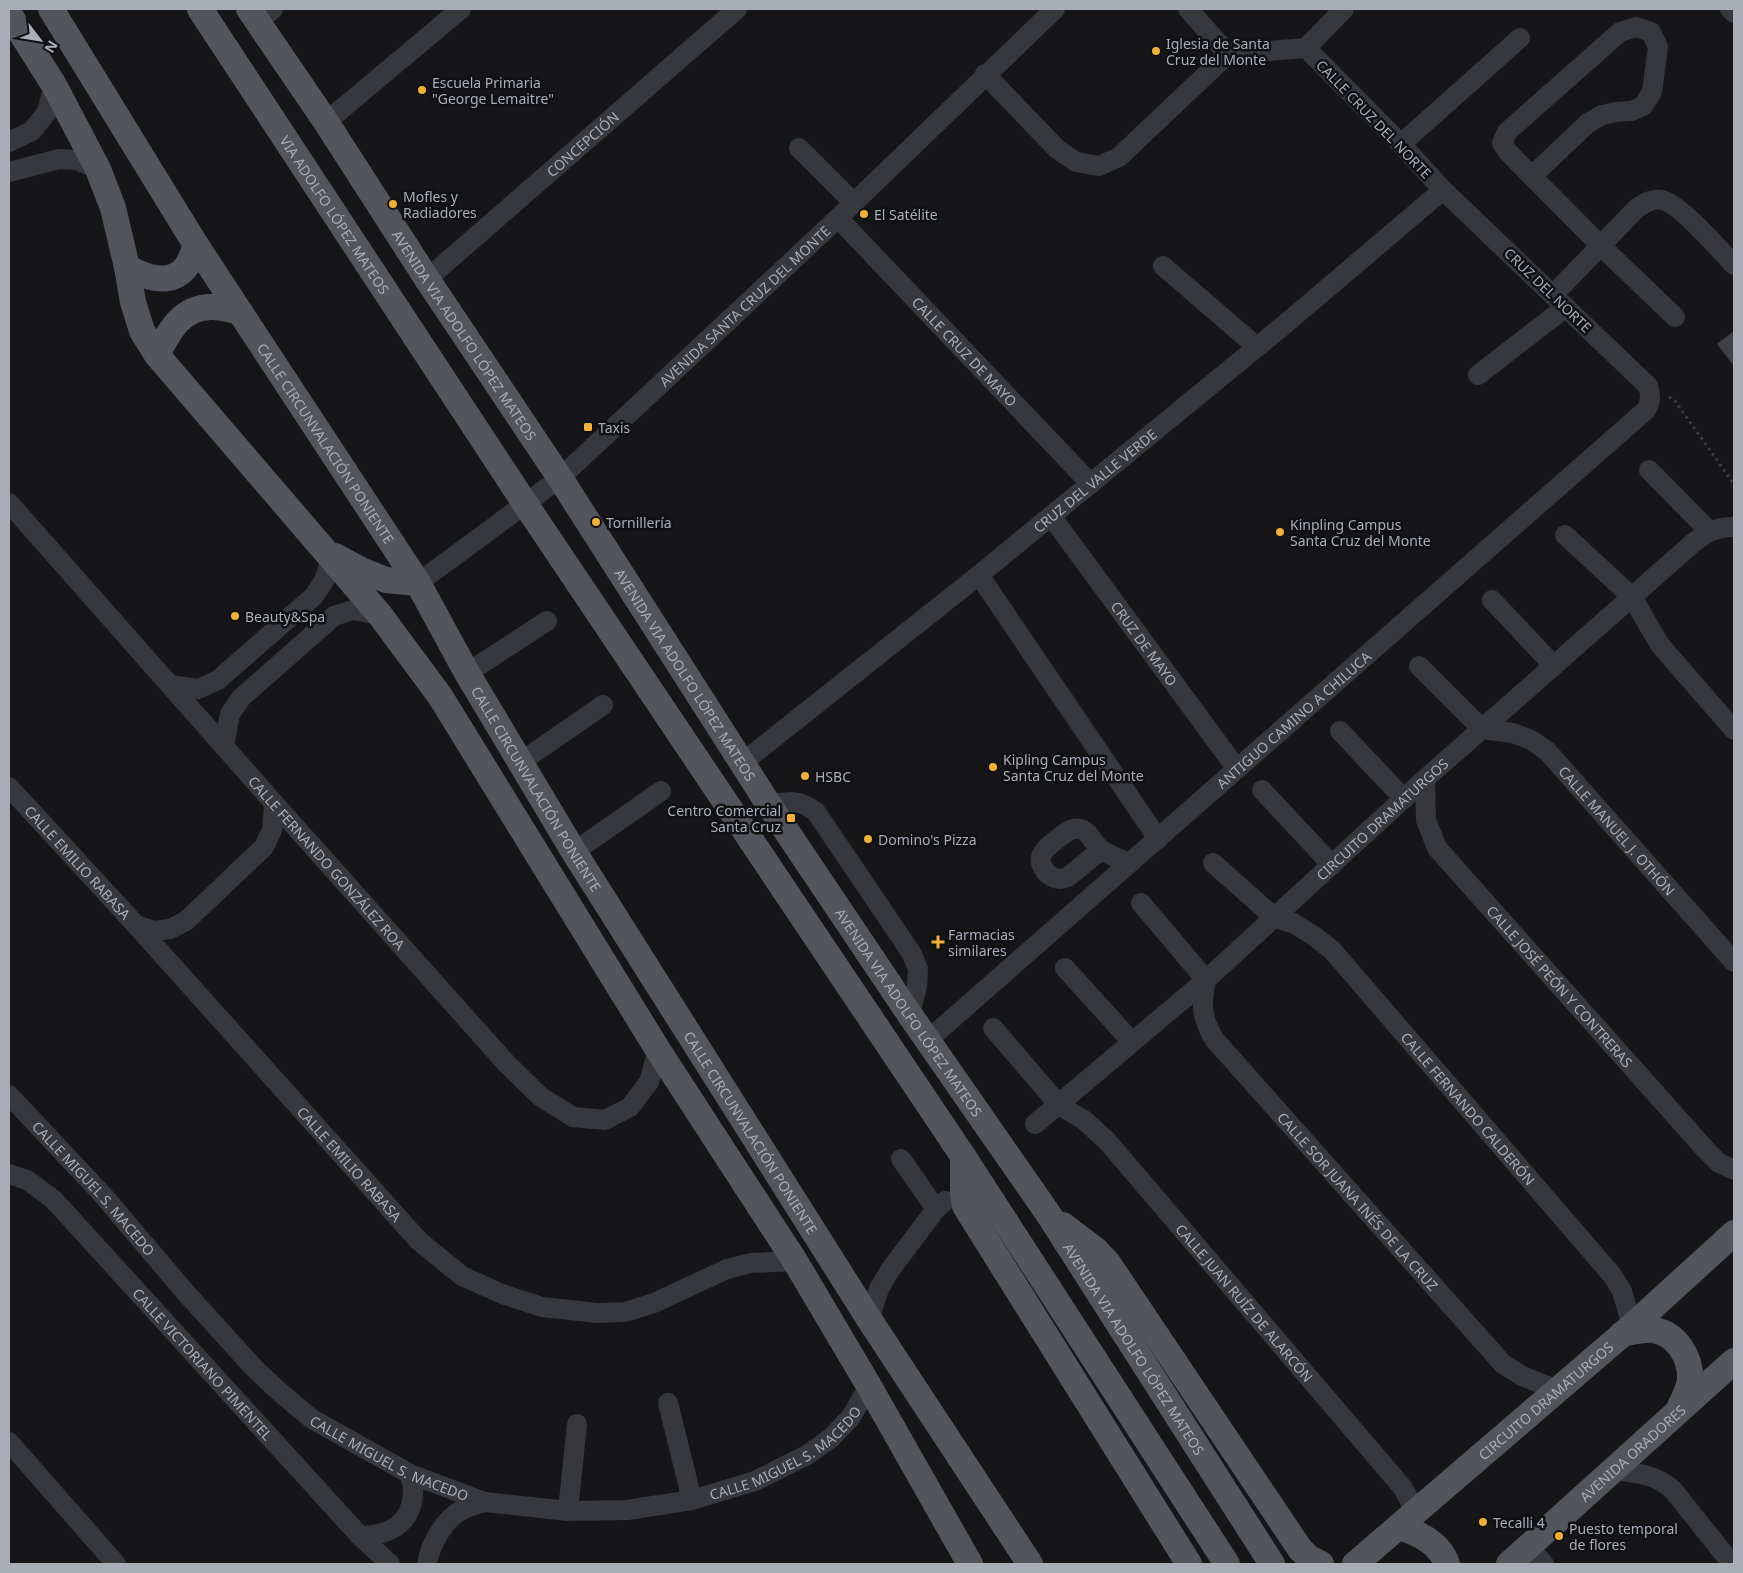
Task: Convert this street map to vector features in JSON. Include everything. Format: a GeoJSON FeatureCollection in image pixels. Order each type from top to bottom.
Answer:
{"type":"FeatureCollection","features":[{"type":"Feature","properties":{"kind":"main road","name":"CALLE CIRCUNVALACIÓN PONIENTE"},"geometry":{"type":"LineString","coordinates":[[51,9],[196,245],[418,583],[467,673],[574,852],[869,1319],[1030,1564]]}},
{"type":"Feature","properties":{"kind":"main road","name":"VIA ADOLFO LÓPEZ MATEOS"},"geometry":{"type":"LineString","coordinates":[[200,9],[526,505]]}},
{"type":"Feature","properties":{"kind":"main road","name":"AVENIDA VIA ADOLFO LÓPEZ MATEOS"},"geometry":{"type":"LineString","coordinates":[[260,13],[326,122],[427,279],[560,478],[769,805],[910,1015],[1049,1215],[1272,1564]]}},
{"type":"Feature","properties":{"kind":"main road"},"geometry":{"type":"LineString","coordinates":[[9,14],[54,85],[98,169],[113,208],[127,267],[132,302],[142,331],[157,355],[380,615],[440,696],[658,1050],[795,1261],[970,1564]]}},
{"type":"Feature","properties":{"kind":"main road"},"geometry":{"type":"LineString","coordinates":[[127,267],[144,276],[158,279],[173,277],[186,267],[196,245]]}},
{"type":"Feature","properties":{"kind":"main road"},"geometry":{"type":"LineString","coordinates":[[157,355],[176,322],[192,310],[213,307],[240,312]]}},
{"type":"Feature","properties":{"kind":"main road"},"geometry":{"type":"LineString","coordinates":[[526,505],[962,1156],[1227,1564]]}},
{"type":"Feature","properties":{"kind":"main road"},"geometry":{"type":"LineString","coordinates":[[326,554],[386,580],[418,583]]}},
{"type":"Feature","properties":{"kind":"main road"},"geometry":{"type":"LineString","coordinates":[[962,1156],[965,1206],[1189,1564]]}},
{"type":"Feature","properties":{"kind":"main road"},"geometry":{"type":"LineString","coordinates":[[1049,1215],[1096,1250],[1108,1263],[1300,1549],[1308,1557],[1320,1564]]}},
{"type":"Feature","properties":{"kind":"main road","name":"CIRCUITO DRAMATURGOS"},"geometry":{"type":"LineString","coordinates":[[1355,1564],[1627,1330],[1734,1233]]}},
{"type":"Feature","properties":{"kind":"main road"},"geometry":{"type":"LineString","coordinates":[[1627,1330],[1656,1330],[1670,1335],[1679,1344],[1686,1356],[1690,1369],[1690,1380],[1677,1412]]}},
{"type":"Feature","properties":{"kind":"main road","name":"AVENIDA ORADORES"},"geometry":{"type":"LineString","coordinates":[[1509,1564],[1536,1555],[1613,1470],[1677,1412],[1731,1369]]}},
{"type":"Feature","properties":{"kind":"main road"},"geometry":{"type":"LineString","coordinates":[[1406,1521],[1417,1533],[1432,1543],[1447,1564]]}},
{"type":"Feature","properties":{"kind":"street"},"geometry":{"type":"LineString","coordinates":[[326,122],[461,9]]}},
{"type":"Feature","properties":{"kind":"street","name":"CONCEPCIÓN"},"geometry":{"type":"LineString","coordinates":[[427,279],[737,9]]}},
{"type":"Feature","properties":{"kind":"street","name":"AVENIDA SANTA CRUZ DEL MONTE"},"geometry":{"type":"LineString","coordinates":[[418,583],[560,478],[854,203],[985,74],[1055,9]]}},
{"type":"Feature","properties":{"kind":"street"},"geometry":{"type":"LineString","coordinates":[[1188,9],[1228,54]]}},
{"type":"Feature","properties":{"kind":"street"},"geometry":{"type":"LineString","coordinates":[[985,74],[1057,148],[1076,162],[1099,166],[1119,157],[1228,54],[1306,48],[1344,9]]}},
{"type":"Feature","properties":{"kind":"street"},"geometry":{"type":"LineString","coordinates":[[1730,9],[1734,14]]}},
{"type":"Feature","properties":{"kind":"street"},"geometry":{"type":"LineString","coordinates":[[1532,176],[1588,123],[1602,115],[1632,111],[1643,106],[1652,92],[1658,47],[1651,32],[1636,27],[1620,32],[1507,132],[1502,143],[1508,152],[1600,245],[1675,317]]}},
{"type":"Feature","properties":{"kind":"street"},"geometry":{"type":"LineString","coordinates":[[1401,144],[1520,38]]}},
{"type":"Feature","properties":{"kind":"street","name":"CALLE CRUZ DEL NORTE"},"geometry":{"type":"LineString","coordinates":[[1306,48],[1401,144],[1443,190]]}},
{"type":"Feature","properties":{"kind":"street"},"geometry":{"type":"LineString","coordinates":[[9,142],[32,131],[47,112],[54,85]]}},
{"type":"Feature","properties":{"kind":"street"},"geometry":{"type":"LineString","coordinates":[[800,148],[854,203]]}},
{"type":"Feature","properties":{"kind":"street"},"geometry":{"type":"LineString","coordinates":[[9,172],[59,159],[77,160],[98,169]]}},
{"type":"Feature","properties":{"kind":"street","name":"CRUZ DEL NORTE"},"geometry":{"type":"LineString","coordinates":[[1443,190],[1648,386],[1650,393]]}},
{"type":"Feature","properties":{"kind":"street","name":"CRUZ DEL VALLE VERDE"},"geometry":{"type":"LineString","coordinates":[[742,763],[979,575],[1257,347],[1443,190]]}},
{"type":"Feature","properties":{"kind":"street"},"geometry":{"type":"LineString","coordinates":[[1478,376],[1559,301],[1600,245],[1637,208],[1648,201],[1663,200],[1678,208],[1734,265]]}},
{"type":"Feature","properties":{"kind":"street","name":"CALLE CRUZ DE MAYO"},"geometry":{"type":"LineString","coordinates":[[838,218],[1090,484]]}},
{"type":"Feature","properties":{"kind":"street"},"geometry":{"type":"LineString","coordinates":[[1162,266],[1257,347]]}},
{"type":"Feature","properties":{"kind":"street","name":"ANTIGUO CAMINO A CHILUCA"},"geometry":{"type":"LineString","coordinates":[[928,1040],[1646,410],[1650,403],[1650,393]]}},
{"type":"Feature","properties":{"kind":"street"},"geometry":{"type":"LineString","coordinates":[[1649,470],[1709,531]]}},
{"type":"Feature","properties":{"kind":"street","name":"CALLE FERNANDO GONZÁLEZ ROA"},"geometry":{"type":"LineString","coordinates":[[9,504],[507,1064],[541,1097],[573,1117],[605,1120],[630,1107],[649,1082],[658,1050]]}},
{"type":"Feature","properties":{"kind":"street","name":"CRUZ DE MAYO"},"geometry":{"type":"LineString","coordinates":[[1051,516],[1236,769]]}},
{"type":"Feature","properties":{"kind":"street","name":"CIRCUITO DRAMATURGOS"},"geometry":{"type":"LineString","coordinates":[[1035,1124],[1206,980],[1425,779],[1692,543],[1709,531],[1723,527],[1734,527]]}},
{"type":"Feature","properties":{"kind":"street"},"geometry":{"type":"LineString","coordinates":[[1565,535],[1632,597],[1660,645],[1734,730]]}},
{"type":"Feature","properties":{"kind":"street"},"geometry":{"type":"LineString","coordinates":[[170,685],[198,689],[218,680],[314,596],[324,581],[326,554]]}},
{"type":"Feature","properties":{"kind":"street"},"geometry":{"type":"LineString","coordinates":[[979,575],[1158,838]]}},
{"type":"Feature","properties":{"kind":"street"},"geometry":{"type":"LineString","coordinates":[[1492,600],[1554,666]]}},
{"type":"Feature","properties":{"kind":"street"},"geometry":{"type":"LineString","coordinates":[[224,746],[230,714],[241,698],[334,616],[353,610],[380,615]]}},
{"type":"Feature","properties":{"kind":"street"},"geometry":{"type":"LineString","coordinates":[[467,673],[547,621]]}},
{"type":"Feature","properties":{"kind":"street"},"geometry":{"type":"LineString","coordinates":[[1419,666],[1482,729]]}},
{"type":"Feature","properties":{"kind":"street"},"geometry":{"type":"LineString","coordinates":[[521,762],[603,705]]}},
{"type":"Feature","properties":{"kind":"street","name":"CALLE MANUEL J. OTHÓN"},"geometry":{"type":"LineString","coordinates":[[1482,729],[1513,733],[1531,740],[1547,751],[1734,962]]}},
{"type":"Feature","properties":{"kind":"street"},"geometry":{"type":"LineString","coordinates":[[1340,730],[1404,799]]}},
{"type":"Feature","properties":{"kind":"street","name":"CALLE JOSÉ PEÓN Y CONTRERAS"},"geometry":{"type":"LineString","coordinates":[[1425,779],[1426,820],[1437,848],[1706,1150],[1719,1163],[1734,1170]]}},
{"type":"Feature","properties":{"kind":"street","name":"CALLE EMILIO RABASA"},"geometry":{"type":"LineString","coordinates":[[9,787],[136,925],[419,1241],[462,1276],[502,1294],[542,1307],[625,1312],[654,1303],[728,1269],[751,1263],[795,1261]]}},
{"type":"Feature","properties":{"kind":"street"},"geometry":{"type":"LineString","coordinates":[[1262,790],[1332,865]]}},
{"type":"Feature","properties":{"kind":"street"},"geometry":{"type":"LineString","coordinates":[[574,852],[662,791]]}},
{"type":"Feature","properties":{"kind":"street"},"geometry":{"type":"LineString","coordinates":[[769,805],[790,801],[805,804],[816,812],[896,930],[912,954],[918,969],[917,986],[910,1015]]}},
{"type":"Feature","properties":{"kind":"street"},"geometry":{"type":"LineString","coordinates":[[136,925],[154,931],[170,929],[186,920],[264,847],[272,830],[274,803]]}},
{"type":"Feature","properties":{"kind":"street"},"geometry":{"type":"LineString","coordinates":[[1101,850],[1130,863]]}},
{"type":"Feature","properties":{"kind":"street"},"geometry":{"type":"LineString","coordinates":[[1213,863],[1275,918]]}},
{"type":"Feature","properties":{"kind":"street"},"geometry":{"type":"LineString","coordinates":[[1141,903],[1206,980]]}},
{"type":"Feature","properties":{"kind":"street","name":"CALLE FERNANDO CALDERÓN"},"geometry":{"type":"LineString","coordinates":[[1275,918],[1294,923],[1332,950],[1612,1275],[1622,1291],[1627,1330]]}},
{"type":"Feature","properties":{"kind":"street"},"geometry":{"type":"LineString","coordinates":[[1065,968],[1132,1042]]}},
{"type":"Feature","properties":{"kind":"street","name":"CALLE SOR JUANA INÉS DE LA CRUZ"},"geometry":{"type":"LineString","coordinates":[[1206,980],[1201,1003],[1205,1023],[1214,1039],[1503,1364],[1522,1376],[1558,1390]]}},
{"type":"Feature","properties":{"kind":"street","name":"CALLE JUAN RUÍZ DE ALARCÓN"},"geometry":{"type":"LineString","coordinates":[[994,1028],[1059,1105],[1084,1120],[1107,1141],[1403,1488],[1410,1501],[1406,1521]]}},
{"type":"Feature","properties":{"kind":"street","name":"CALLE MIGUEL S. MACEDO"},"geometry":{"type":"LineString","coordinates":[[9,1095],[102,1194],[192,1300],[255,1369],[282,1394],[312,1419],[410,1474],[485,1502],[568,1511],[627,1510],[692,1500],[756,1481],[807,1456],[831,1438],[851,1417],[868,1386]]}},
{"type":"Feature","properties":{"kind":"street"},"geometry":{"type":"LineString","coordinates":[[869,1319],[880,1289],[890,1270],[941,1205],[901,1159]]}},
{"type":"Feature","properties":{"kind":"street","name":"CALLE VICTORIANO PIMENTEL"},"geometry":{"type":"LineString","coordinates":[[9,1174],[27,1180],[53,1198],[360,1536],[390,1564]]}},
{"type":"Feature","properties":{"kind":"street"},"geometry":{"type":"LineString","coordinates":[[668,1403],[692,1500]]}},
{"type":"Feature","properties":{"kind":"street"},"geometry":{"type":"LineString","coordinates":[[568,1511],[577,1424]]}},
{"type":"Feature","properties":{"kind":"street"},"geometry":{"type":"LineString","coordinates":[[9,1442],[116,1564]]}},
{"type":"Feature","properties":{"kind":"street"},"geometry":{"type":"LineString","coordinates":[[1613,1470],[1654,1477],[1666,1484],[1732,1564]]}},
{"type":"Feature","properties":{"kind":"street"},"geometry":{"type":"LineString","coordinates":[[360,1536],[387,1533],[400,1524],[410,1509],[413,1493],[410,1474]]}},
{"type":"Feature","properties":{"kind":"street"},"geometry":{"type":"LineString","coordinates":[[427,1564],[429,1551],[446,1524],[461,1510],[485,1502]]}},
{"type":"Feature","properties":{"kind":"path"},"geometry":{"type":"LineString","coordinates":[[1650,393],[1666,395],[1675,401],[1734,484]]}},
{"type":"Feature","properties":{"kind":"building"},"geometry":{"type":"Polygon","coordinates":[[[1734,331],[1734,366],[1717,344],[1734,331]]]}},
{"type":"Feature","properties":{"kind":"place","name":"Iglesia de Santa Cruz del Monte"},"geometry":{"type":"Point","coordinates":[1156,51]}},
{"type":"Feature","properties":{"kind":"place","name":"Escuela Primaria \"George Lemaitre\""},"geometry":{"type":"Point","coordinates":[422,90]}},
{"type":"Feature","properties":{"kind":"place","name":"Mofles y Radiadores"},"geometry":{"type":"Point","coordinates":[393,204]}},
{"type":"Feature","properties":{"kind":"place","name":"El Satélite"},"geometry":{"type":"Point","coordinates":[864,214]}},
{"type":"Feature","properties":{"kind":"place","name":"Taxis"},"geometry":{"type":"Point","coordinates":[588,427]}},
{"type":"Feature","properties":{"kind":"place","name":"Tornillería"},"geometry":{"type":"Point","coordinates":[596,522]}},
{"type":"Feature","properties":{"kind":"place","name":"Kinpling Campus Santa Cruz del Monte"},"geometry":{"type":"Point","coordinates":[1280,532]}},
{"type":"Feature","properties":{"kind":"place","name":"Beauty&Spa"},"geometry":{"type":"Point","coordinates":[235,616]}},
{"type":"Feature","properties":{"kind":"place","name":"Kipling Campus Santa Cruz del Monte"},"geometry":{"type":"Point","coordinates":[993,767]}},
{"type":"Feature","properties":{"kind":"place","name":"HSBC"},"geometry":{"type":"Point","coordinates":[805,776]}},
{"type":"Feature","properties":{"kind":"place","name":"Centro Comercial Santa Cruz"},"geometry":{"type":"Point","coordinates":[791,818]}},
{"type":"Feature","properties":{"kind":"place","name":"Domino's Pizza"},"geometry":{"type":"Point","coordinates":[868,839]}},
{"type":"Feature","properties":{"kind":"place","name":"Farmacias similares"},"geometry":{"type":"Point","coordinates":[938,942]}},
{"type":"Feature","properties":{"kind":"place","name":"Tecalli 4"},"geometry":{"type":"Point","coordinates":[1483,1522]}},
{"type":"Feature","properties":{"kind":"place","name":"Puesto temporal de flores"},"geometry":{"type":"Point","coordinates":[1559,1536]}}]}
